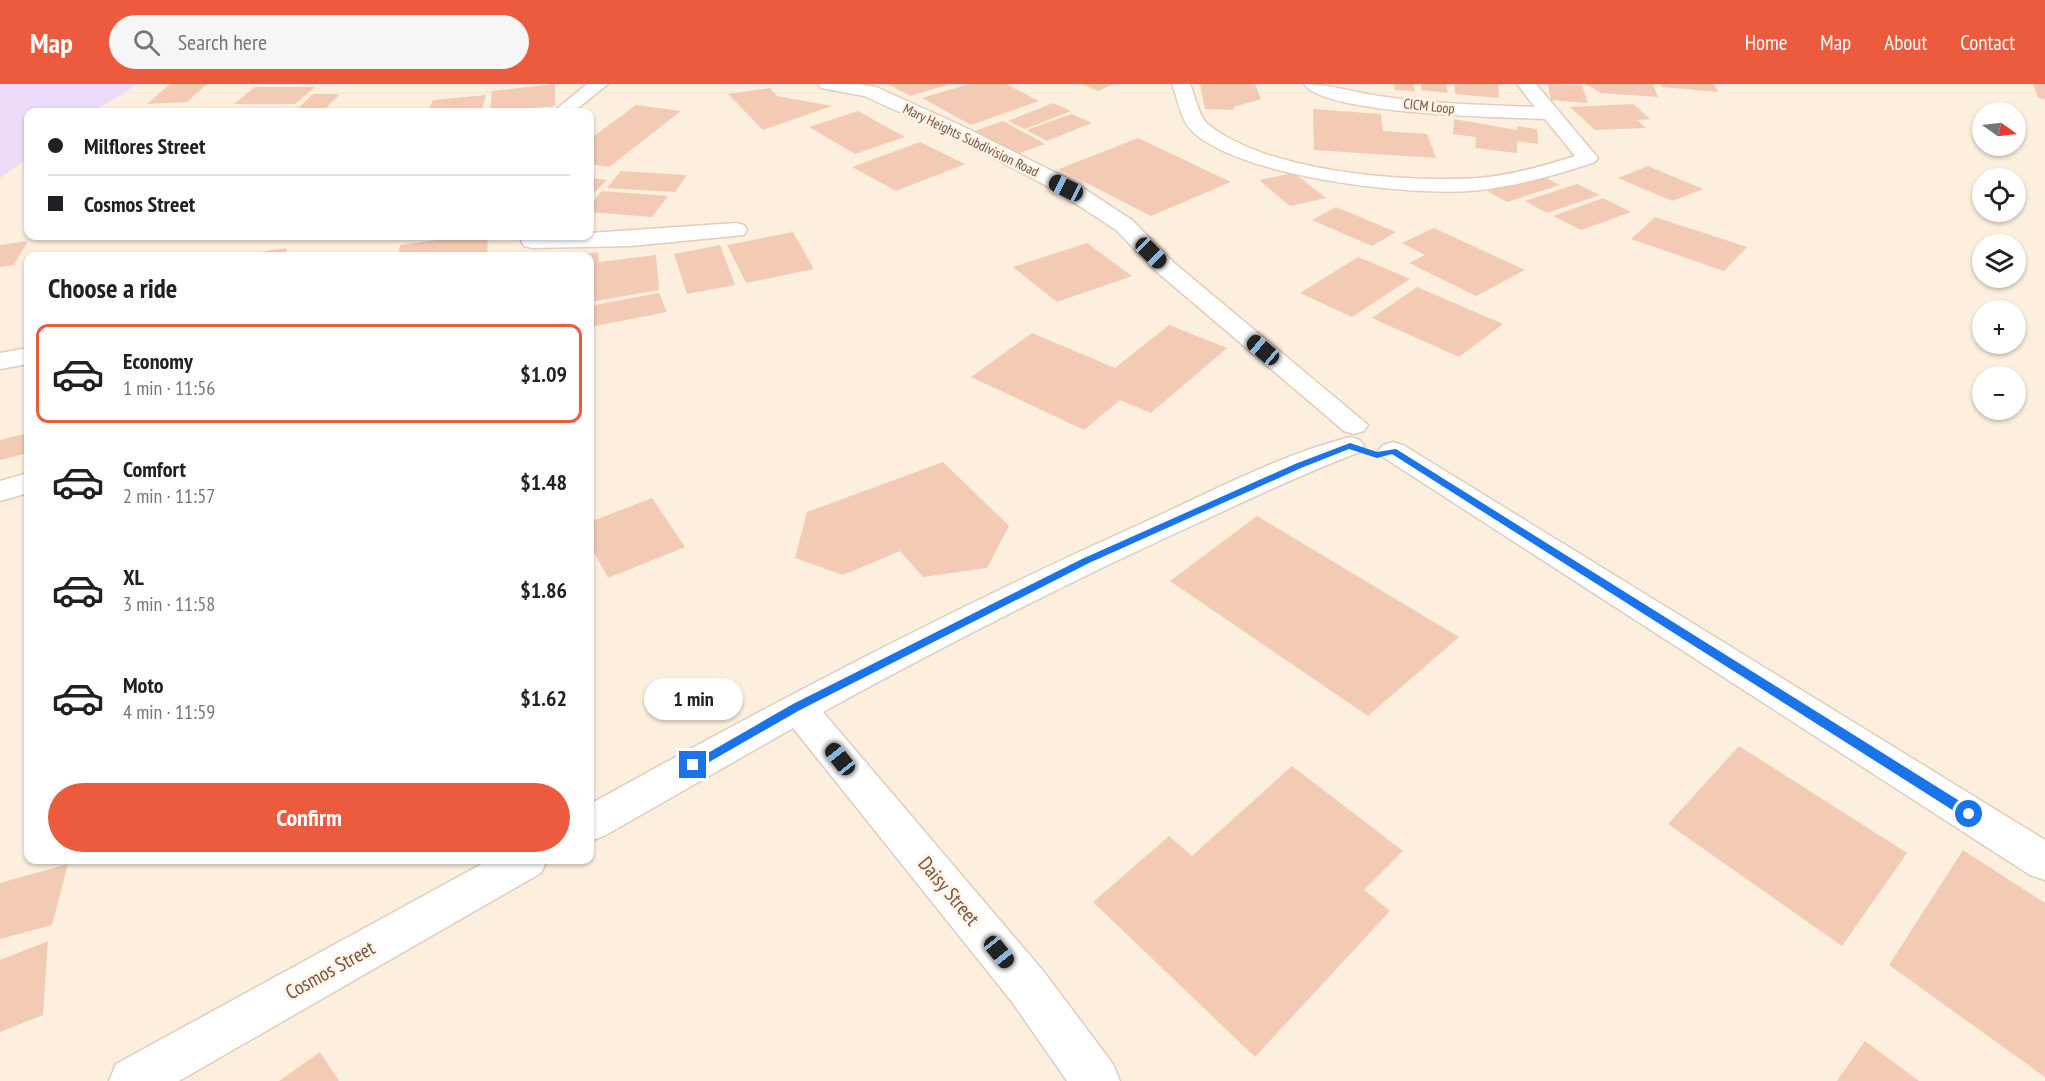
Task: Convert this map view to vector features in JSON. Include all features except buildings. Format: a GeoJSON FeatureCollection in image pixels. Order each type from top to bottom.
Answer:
{"type":"FeatureCollection","features":[{"type":"Feature","properties":{"kind":"street"},"geometry":{"type":"LineString","coordinates":[[567,108],[598,84]]}},
{"type":"Feature","properties":{"kind":"street","name":"Mary Heights Subdivision Road"},"geometry":{"type":"LineString","coordinates":[[827,84],[869,91],[953,129],[1076,194],[1124,225],[1165,267],[1352,435]]}},
{"type":"Feature","properties":{"kind":"street"},"geometry":{"type":"LineString","coordinates":[[1180,84],[1198,127],[1238,151],[1305,171],[1385,183],[1478,184],[1546,172],[1588,158],[1526,84]]}},
{"type":"Feature","properties":{"kind":"street","name":"CICM Loop"},"geometry":{"type":"LineString","coordinates":[[1313,84],[1322,92],[1358,99],[1474,110],[1548,113]]}},
{"type":"Feature","properties":{"kind":"street"},"geometry":{"type":"LineString","coordinates":[[527,244],[631,239],[735,230]]}},
{"type":"Feature","properties":{"kind":"street"},"geometry":{"type":"LineString","coordinates":[[0,361],[24,357]]}},
{"type":"Feature","properties":{"kind":"street"},"geometry":{"type":"LineString","coordinates":[[594,822],[797,707],[1085,561],[1298,466],[1352,435],[1358,451],[1377,455],[1393,451],[2045,862]]}},
{"type":"Feature","properties":{"kind":"street"},"geometry":{"type":"LineString","coordinates":[[0,491],[24,484]]}},
{"type":"Feature","properties":{"kind":"street","name":"Daisy Street"},"geometry":{"type":"LineString","coordinates":[[797,707],[1028,987],[1096,1081]]}},
{"type":"Feature","properties":{"kind":"street","name":"Cosmos Street"},"geometry":{"type":"LineString","coordinates":[[133,1081],[519,864]]}},
{"type":"Feature","properties":{"kind":"shaded area"},"geometry":{"type":"Polygon","coordinates":[[[0,84],[138,84],[99,108],[24,108],[24,161],[0,178],[0,84]]]}},
{"type":"Feature","properties":{"kind":"route"},"geometry":{"type":"LineString","coordinates":[[693,765],[797,707],[1085,561],[1298,466],[1350,446],[1367,454],[1386,454],[1393,451],[1969,814]]}}]}
